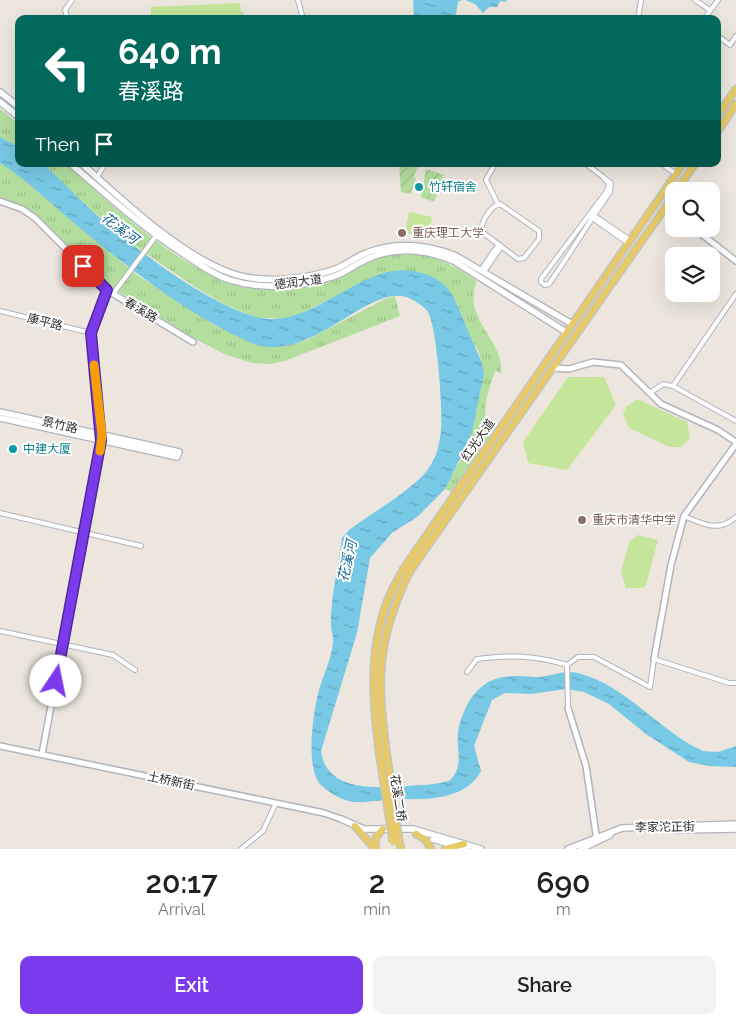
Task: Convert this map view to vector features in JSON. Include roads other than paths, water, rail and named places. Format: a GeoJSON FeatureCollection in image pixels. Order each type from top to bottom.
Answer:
{"type":"FeatureCollection","features":[{"type":"Feature","properties":{"kind":"main road"},"geometry":{"type":"LineString","coordinates":[[721,111],[736,89]]}},
{"type":"Feature","properties":{"kind":"main road"},"geometry":{"type":"LineString","coordinates":[[0,92],[15,104]]}},
{"type":"Feature","properties":{"kind":"main road"},"geometry":{"type":"LineString","coordinates":[[0,102],[15,114]]}},
{"type":"Feature","properties":{"kind":"main road"},"geometry":{"type":"LineString","coordinates":[[721,126],[736,104]]}},
{"type":"Feature","properties":{"kind":"main road","name":"德润大道"},"geometry":{"type":"LineString","coordinates":[[75,167],[156,236],[203,267],[230,280],[264,286],[300,284],[334,277],[367,259],[386,252],[413,250],[436,254],[454,260],[566,332]]}},
{"type":"Feature","properties":{"kind":"main road","name":"德润大道"},"geometry":{"type":"LineString","coordinates":[[85,167],[162,232],[207,262],[230,273],[264,279],[298,278],[332,271],[365,254],[384,248],[413,244],[437,248],[456,256],[572,324]]}},
{"type":"Feature","properties":{"kind":"main road","name":"红光大道"},"geometry":{"type":"LineString","coordinates":[[383,758],[373,703],[373,677],[379,628],[387,601],[406,566],[681,167]]}},
{"type":"Feature","properties":{"kind":"main road"},"geometry":{"type":"LineString","coordinates":[[682,182],[693,167]]}},
{"type":"Feature","properties":{"kind":"main road","name":"红光大道"},"geometry":{"type":"LineString","coordinates":[[383,758],[380,677],[385,632],[394,604],[410,572],[665,207]]}},
{"type":"Feature","properties":{"kind":"main road","name":"景竹路"},"geometry":{"type":"LineString","coordinates":[[0,412],[102,438]]}},
{"type":"Feature","properties":{"kind":"main road","name":"景竹路"},"geometry":{"type":"LineString","coordinates":[[0,418],[178,455]]}},
{"type":"Feature","properties":{"kind":"main road","name":"花溪二桥"},"geometry":{"type":"LineString","coordinates":[[383,758],[396,844]]}},
{"type":"Feature","properties":{"kind":"main road","name":"土桥新街"},"geometry":{"type":"LineString","coordinates":[[341,819],[355,827],[383,832]]}},
{"type":"Feature","properties":{"kind":"main road","name":"李家沱正街"},"geometry":{"type":"LineString","coordinates":[[596,840],[622,828],[736,824]]}},
{"type":"Feature","properties":{"kind":"main road"},"geometry":{"type":"LineString","coordinates":[[355,827],[375,849]]}},
{"type":"Feature","properties":{"kind":"main road"},"geometry":{"type":"LineString","coordinates":[[355,827],[375,849]]}},
{"type":"Feature","properties":{"kind":"main road","name":"土桥新街"},"geometry":{"type":"LineString","coordinates":[[361,832],[383,832],[408,828],[459,847],[480,849]]}},
{"type":"Feature","properties":{"kind":"main road","name":"李家沱正街"},"geometry":{"type":"LineString","coordinates":[[596,840],[617,832],[630,830],[736,829]]}},
{"type":"Feature","properties":{"kind":"main road"},"geometry":{"type":"LineString","coordinates":[[375,849],[383,832]]}},
{"type":"Feature","properties":{"kind":"main road"},"geometry":{"type":"LineString","coordinates":[[422,834],[432,849]]}},
{"type":"Feature","properties":{"kind":"main road"},"geometry":{"type":"LineString","coordinates":[[422,834],[432,849]]}},
{"type":"Feature","properties":{"kind":"main road","name":"土桥新街"},"geometry":{"type":"LineString","coordinates":[[422,834],[459,847]]}},
{"type":"Feature","properties":{"kind":"main road"},"geometry":{"type":"LineString","coordinates":[[568,849],[596,840]]}},
{"type":"Feature","properties":{"kind":"main road"},"geometry":{"type":"LineString","coordinates":[[581,849],[596,840]]}},
{"type":"Feature","properties":{"kind":"main road"},"geometry":{"type":"LineString","coordinates":[[396,844],[401,849]]}},
{"type":"Feature","properties":{"kind":"main road"},"geometry":{"type":"LineString","coordinates":[[445,849],[459,847]]}},
{"type":"Feature","properties":{"kind":"street"},"geometry":{"type":"LineString","coordinates":[[67,15],[65,10],[72,0]]}},
{"type":"Feature","properties":{"kind":"street"},"geometry":{"type":"LineString","coordinates":[[298,0],[302,15]]}},
{"type":"Feature","properties":{"kind":"street"},"geometry":{"type":"LineString","coordinates":[[639,15],[641,0]]}},
{"type":"Feature","properties":{"kind":"street"},"geometry":{"type":"LineString","coordinates":[[695,0],[710,10]]}},
{"type":"Feature","properties":{"kind":"street"},"geometry":{"type":"LineString","coordinates":[[707,15],[718,0]]}},
{"type":"Feature","properties":{"kind":"street"},"geometry":{"type":"LineString","coordinates":[[721,38],[730,45],[736,36]]}},
{"type":"Feature","properties":{"kind":"street"},"geometry":{"type":"LineString","coordinates":[[97,177],[103,167]]}},
{"type":"Feature","properties":{"kind":"street"},"geometry":{"type":"LineString","coordinates":[[493,167],[486,180],[498,204],[503,205],[537,229],[540,234],[539,239],[522,259],[518,259],[483,235],[481,227],[494,206],[498,204]]}},
{"type":"Feature","properties":{"kind":"street"},"geometry":{"type":"LineString","coordinates":[[590,167],[610,181],[612,187],[573,239],[563,247],[541,279],[541,283],[548,284],[591,216]]}},
{"type":"Feature","properties":{"kind":"street"},"geometry":{"type":"LineString","coordinates":[[668,167],[676,174]]}},
{"type":"Feature","properties":{"kind":"street","name":"春溪路"},"geometry":{"type":"LineString","coordinates":[[0,201],[22,209],[35,218],[107,290],[193,342]]}},
{"type":"Feature","properties":{"kind":"street"},"geometry":{"type":"LineString","coordinates":[[591,216],[629,242]]}},
{"type":"Feature","properties":{"kind":"street"},"geometry":{"type":"LineString","coordinates":[[113,294],[156,236]]}},
{"type":"Feature","properties":{"kind":"street"},"geometry":{"type":"LineString","coordinates":[[705,237],[736,261]]}},
{"type":"Feature","properties":{"kind":"street"},"geometry":{"type":"LineString","coordinates":[[482,271],[499,246]]}},
{"type":"Feature","properties":{"kind":"street"},"geometry":{"type":"LineString","coordinates":[[42,754],[102,438],[91,333],[107,290]]}},
{"type":"Feature","properties":{"kind":"street"},"geometry":{"type":"LineString","coordinates":[[673,386],[736,294]]}},
{"type":"Feature","properties":{"kind":"street","name":"康平路"},"geometry":{"type":"LineString","coordinates":[[0,311],[91,333]]}},
{"type":"Feature","properties":{"kind":"street"},"geometry":{"type":"LineString","coordinates":[[553,368],[569,369],[593,362],[621,365],[660,404],[718,430],[736,443],[684,516],[671,565],[650,687],[594,657],[578,657],[568,665]]}},
{"type":"Feature","properties":{"kind":"street"},"geometry":{"type":"LineString","coordinates":[[650,393],[663,384],[673,386],[736,421]]}},
{"type":"Feature","properties":{"kind":"street"},"geometry":{"type":"LineString","coordinates":[[0,513],[141,546]]}},
{"type":"Feature","properties":{"kind":"street"},"geometry":{"type":"LineString","coordinates":[[684,516],[708,526],[727,525],[736,517]]}},
{"type":"Feature","properties":{"kind":"street"},"geometry":{"type":"LineString","coordinates":[[0,631],[113,655],[135,670]]}},
{"type":"Feature","properties":{"kind":"street"},"geometry":{"type":"LineString","coordinates":[[467,672],[477,659],[509,655],[542,658],[568,665]]}},
{"type":"Feature","properties":{"kind":"street"},"geometry":{"type":"LineString","coordinates":[[654,659],[729,683],[736,683]]}},
{"type":"Feature","properties":{"kind":"street"},"geometry":{"type":"LineString","coordinates":[[568,665],[568,708],[586,766],[596,840]]}},
{"type":"Feature","properties":{"kind":"street","name":"土桥新街"},"geometry":{"type":"LineString","coordinates":[[0,746],[324,813],[341,819]]}},
{"type":"Feature","properties":{"kind":"street"},"geometry":{"type":"LineString","coordinates":[[241,849],[263,831],[276,803]]}},
{"type":"Feature","properties":{"kind":"water"},"geometry":{"type":"Polygon","coordinates":[[[413,0],[462,0],[458,2],[456,15],[414,15],[413,0]]]}},
{"type":"Feature","properties":{"kind":"water"},"geometry":{"type":"Polygon","coordinates":[[[465,0],[507,0],[505,2],[500,1],[497,7],[489,7],[483,13],[475,4],[465,0]]]}},
{"type":"Feature","properties":{"kind":"water","name":"花溪河"},"geometry":{"type":"Polygon","coordinates":[[[0,137],[15,145],[15,167],[46,167],[125,239],[175,276],[227,306],[251,315],[271,319],[291,316],[311,309],[369,278],[389,272],[409,270],[438,280],[454,298],[482,363],[484,373],[472,432],[445,489],[417,517],[392,533],[370,558],[357,633],[321,751],[325,764],[332,774],[342,781],[367,787],[422,785],[449,781],[457,770],[459,758],[458,732],[461,718],[469,701],[478,689],[492,680],[507,676],[539,677],[567,672],[578,673],[612,687],[672,732],[703,751],[718,752],[736,746],[736,767],[709,766],[689,762],[646,734],[609,704],[584,692],[566,689],[531,694],[505,693],[492,700],[474,746],[481,771],[475,780],[458,792],[427,799],[353,802],[332,794],[321,785],[313,767],[314,715],[333,643],[331,625],[332,605],[342,538],[349,530],[415,483],[432,462],[439,444],[441,420],[439,369],[434,334],[428,312],[409,298],[393,296],[375,302],[315,335],[294,344],[271,347],[249,342],[226,331],[161,291],[0,163],[0,137]]]}},
{"type":"Feature","properties":{"kind":"place","name":"竹轩宿舍"},"geometry":{"type":"Point","coordinates":[419,187]}},
{"type":"Feature","properties":{"kind":"place","name":"重庆理工大学"},"geometry":{"type":"Point","coordinates":[402,233]}},
{"type":"Feature","properties":{"kind":"place","name":"中建大厦"},"geometry":{"type":"Point","coordinates":[13,449]}},
{"type":"Feature","properties":{"kind":"place","name":"重庆市清华中学"},"geometry":{"type":"Point","coordinates":[582,520]}}]}
